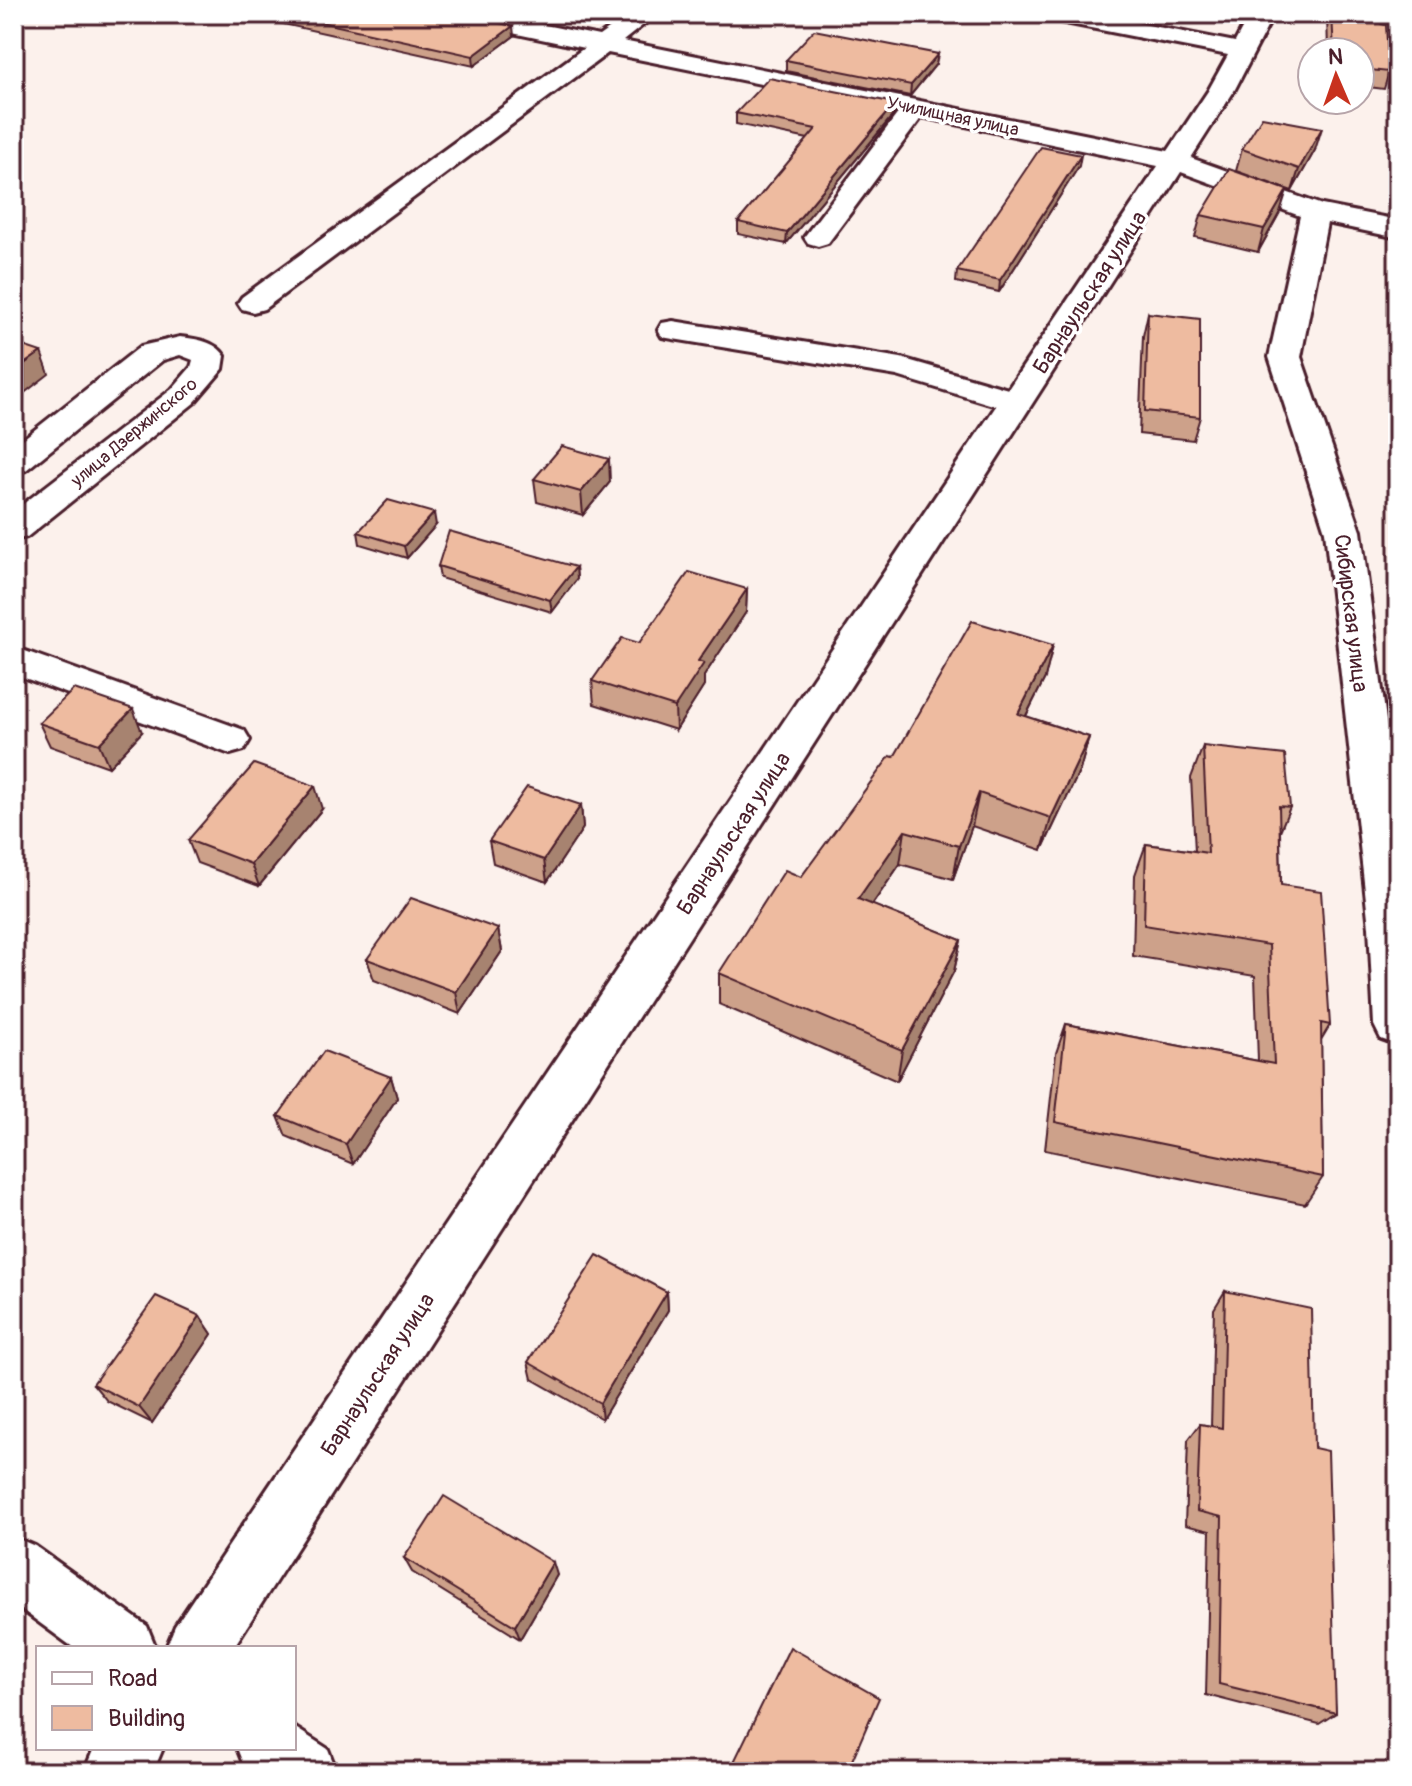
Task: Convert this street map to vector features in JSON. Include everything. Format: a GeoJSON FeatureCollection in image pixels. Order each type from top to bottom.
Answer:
{"type":"FeatureCollection","features":[{"type":"Feature","properties":{"kind":"street","name":"Училищная улица"},"geometry":{"type":"LineString","coordinates":[[455,14],[1175,161],[1315,212],[1398,229]]}},
{"type":"Feature","properties":{"kind":"street"},"geometry":{"type":"LineString","coordinates":[[253,303],[645,14]]}},
{"type":"Feature","properties":{"kind":"street"},"geometry":{"type":"LineString","coordinates":[[1055,14],[1242,51]]}},
{"type":"Feature","properties":{"kind":"street","name":"Барнаульская улица"},"geometry":{"type":"LineString","coordinates":[[198,1646],[1221,91],[1262,14]]}},
{"type":"Feature","properties":{"kind":"street"},"geometry":{"type":"LineString","coordinates":[[818,237],[916,108]]}},
{"type":"Feature","properties":{"kind":"street","name":"Сибирская улица"},"geometry":{"type":"LineString","coordinates":[[1315,212],[1285,357],[1343,531],[1391,927],[1398,1025]]}},
{"type":"Feature","properties":{"kind":"street"},"geometry":{"type":"LineString","coordinates":[[673,330],[901,367],[1017,402]]}},
{"type":"Feature","properties":{"kind":"street","name":"улица Дзержинского"},"geometry":{"type":"LineString","coordinates":[[14,463],[152,353],[180,346],[194,348],[209,356],[207,369],[183,396],[14,529]]}},
{"type":"Feature","properties":{"kind":"street"},"geometry":{"type":"LineString","coordinates":[[14,660],[230,740]]}},
{"type":"Feature","properties":{"kind":"street"},"geometry":{"type":"LineString","coordinates":[[14,1567],[122,1646]]}},
{"type":"Feature","properties":{"kind":"street"},"geometry":{"type":"LineString","coordinates":[[116,1772],[130,1750]]}},
{"type":"Feature","properties":{"kind":"street"},"geometry":{"type":"LineString","coordinates":[[272,1750],[305,1772]]}},
{"type":"Feature","properties":{"kind":"building"},"geometry":{"type":"Polygon","coordinates":[[[284,14],[457,14],[513,26],[473,56],[284,14]]]}},
{"type":"Feature","properties":{"kind":"building"},"geometry":{"type":"Polygon","coordinates":[[[1332,14],[1378,14],[1381,24],[1386,25],[1389,72],[1376,71],[1376,36],[1333,36],[1332,14]]]}},
{"type":"Feature","properties":{"kind":"building"},"geometry":{"type":"Polygon","coordinates":[[[814,30],[938,54],[911,85],[786,60],[814,30]]]}},
{"type":"Feature","properties":{"kind":"building"},"geometry":{"type":"Polygon","coordinates":[[[769,78],[895,103],[787,233],[738,222],[816,129],[736,113],[769,78]]]}},
{"type":"Feature","properties":{"kind":"building"},"geometry":{"type":"Polygon","coordinates":[[[1262,117],[1322,128],[1299,169],[1242,149],[1262,117]]]}},
{"type":"Feature","properties":{"kind":"building"},"geometry":{"type":"Polygon","coordinates":[[[1041,147],[1081,155],[1000,280],[957,271],[1041,147]]]}},
{"type":"Feature","properties":{"kind":"building"},"geometry":{"type":"Polygon","coordinates":[[[1229,169],[1287,190],[1264,229],[1201,215],[1229,169]]]}},
{"type":"Feature","properties":{"kind":"building"},"geometry":{"type":"Polygon","coordinates":[[[1148,313],[1200,319],[1200,417],[1145,411],[1148,313]]]}},
{"type":"Feature","properties":{"kind":"building"},"geometry":{"type":"Polygon","coordinates":[[[14,343],[41,352],[14,371],[14,343]]]}},
{"type":"Feature","properties":{"kind":"building"},"geometry":{"type":"Polygon","coordinates":[[[562,446],[609,459],[581,492],[534,479],[562,446]]]}},
{"type":"Feature","properties":{"kind":"building"},"geometry":{"type":"Polygon","coordinates":[[[388,500],[434,513],[404,546],[358,532],[388,500]]]}},
{"type":"Feature","properties":{"kind":"building"},"geometry":{"type":"Polygon","coordinates":[[[449,531],[576,567],[550,600],[438,566],[449,531]]]}},
{"type":"Feature","properties":{"kind":"building"},"geometry":{"type":"Polygon","coordinates":[[[689,572],[747,589],[698,661],[704,663],[675,707],[592,681],[622,638],[639,643],[689,572]]]}},
{"type":"Feature","properties":{"kind":"building"},"geometry":{"type":"Polygon","coordinates":[[[972,621],[1053,645],[1018,714],[1089,737],[1051,818],[979,793],[959,846],[905,831],[858,899],[961,940],[902,1050],[719,973],[785,870],[801,877],[890,756],[894,757],[972,621]]]}},
{"type":"Feature","properties":{"kind":"building"},"geometry":{"type":"Polygon","coordinates":[[[74,689],[133,709],[99,744],[39,723],[74,689]]]}},
{"type":"Feature","properties":{"kind":"building"},"geometry":{"type":"Polygon","coordinates":[[[1203,746],[1285,755],[1290,807],[1279,806],[1281,885],[1321,891],[1330,1025],[1321,1023],[1323,1177],[1055,1122],[1066,1024],[1274,1064],[1269,945],[1144,925],[1146,844],[1208,853],[1203,746]]]}},
{"type":"Feature","properties":{"kind":"building"},"geometry":{"type":"Polygon","coordinates":[[[254,764],[315,786],[251,864],[188,840],[254,764]]]}},
{"type":"Feature","properties":{"kind":"building"},"geometry":{"type":"Polygon","coordinates":[[[527,787],[581,805],[544,860],[489,841],[527,787]]]}},
{"type":"Feature","properties":{"kind":"building"},"geometry":{"type":"Polygon","coordinates":[[[411,898],[498,929],[456,992],[367,959],[411,898]]]}},
{"type":"Feature","properties":{"kind":"building"},"geometry":{"type":"Polygon","coordinates":[[[324,1051],[391,1077],[346,1144],[278,1116],[324,1051]]]}},
{"type":"Feature","properties":{"kind":"building"},"geometry":{"type":"Polygon","coordinates":[[[597,1255],[667,1292],[600,1403],[528,1362],[597,1255]]]}},
{"type":"Feature","properties":{"kind":"building"},"geometry":{"type":"Polygon","coordinates":[[[1225,1291],[1311,1309],[1314,1448],[1328,1451],[1336,1713],[1219,1684],[1222,1517],[1197,1511],[1200,1424],[1222,1428],[1225,1291]]]}},
{"type":"Feature","properties":{"kind":"building"},"geometry":{"type":"Polygon","coordinates":[[[156,1296],[200,1316],[139,1407],[93,1384],[156,1296]]]}},
{"type":"Feature","properties":{"kind":"building"},"geometry":{"type":"Polygon","coordinates":[[[444,1496],[553,1562],[515,1626],[404,1558],[444,1496]]]}},
{"type":"Feature","properties":{"kind":"building"},"geometry":{"type":"Polygon","coordinates":[[[790,1647],[879,1698],[847,1772],[738,1772],[731,1768],[790,1647]]]}}]}
